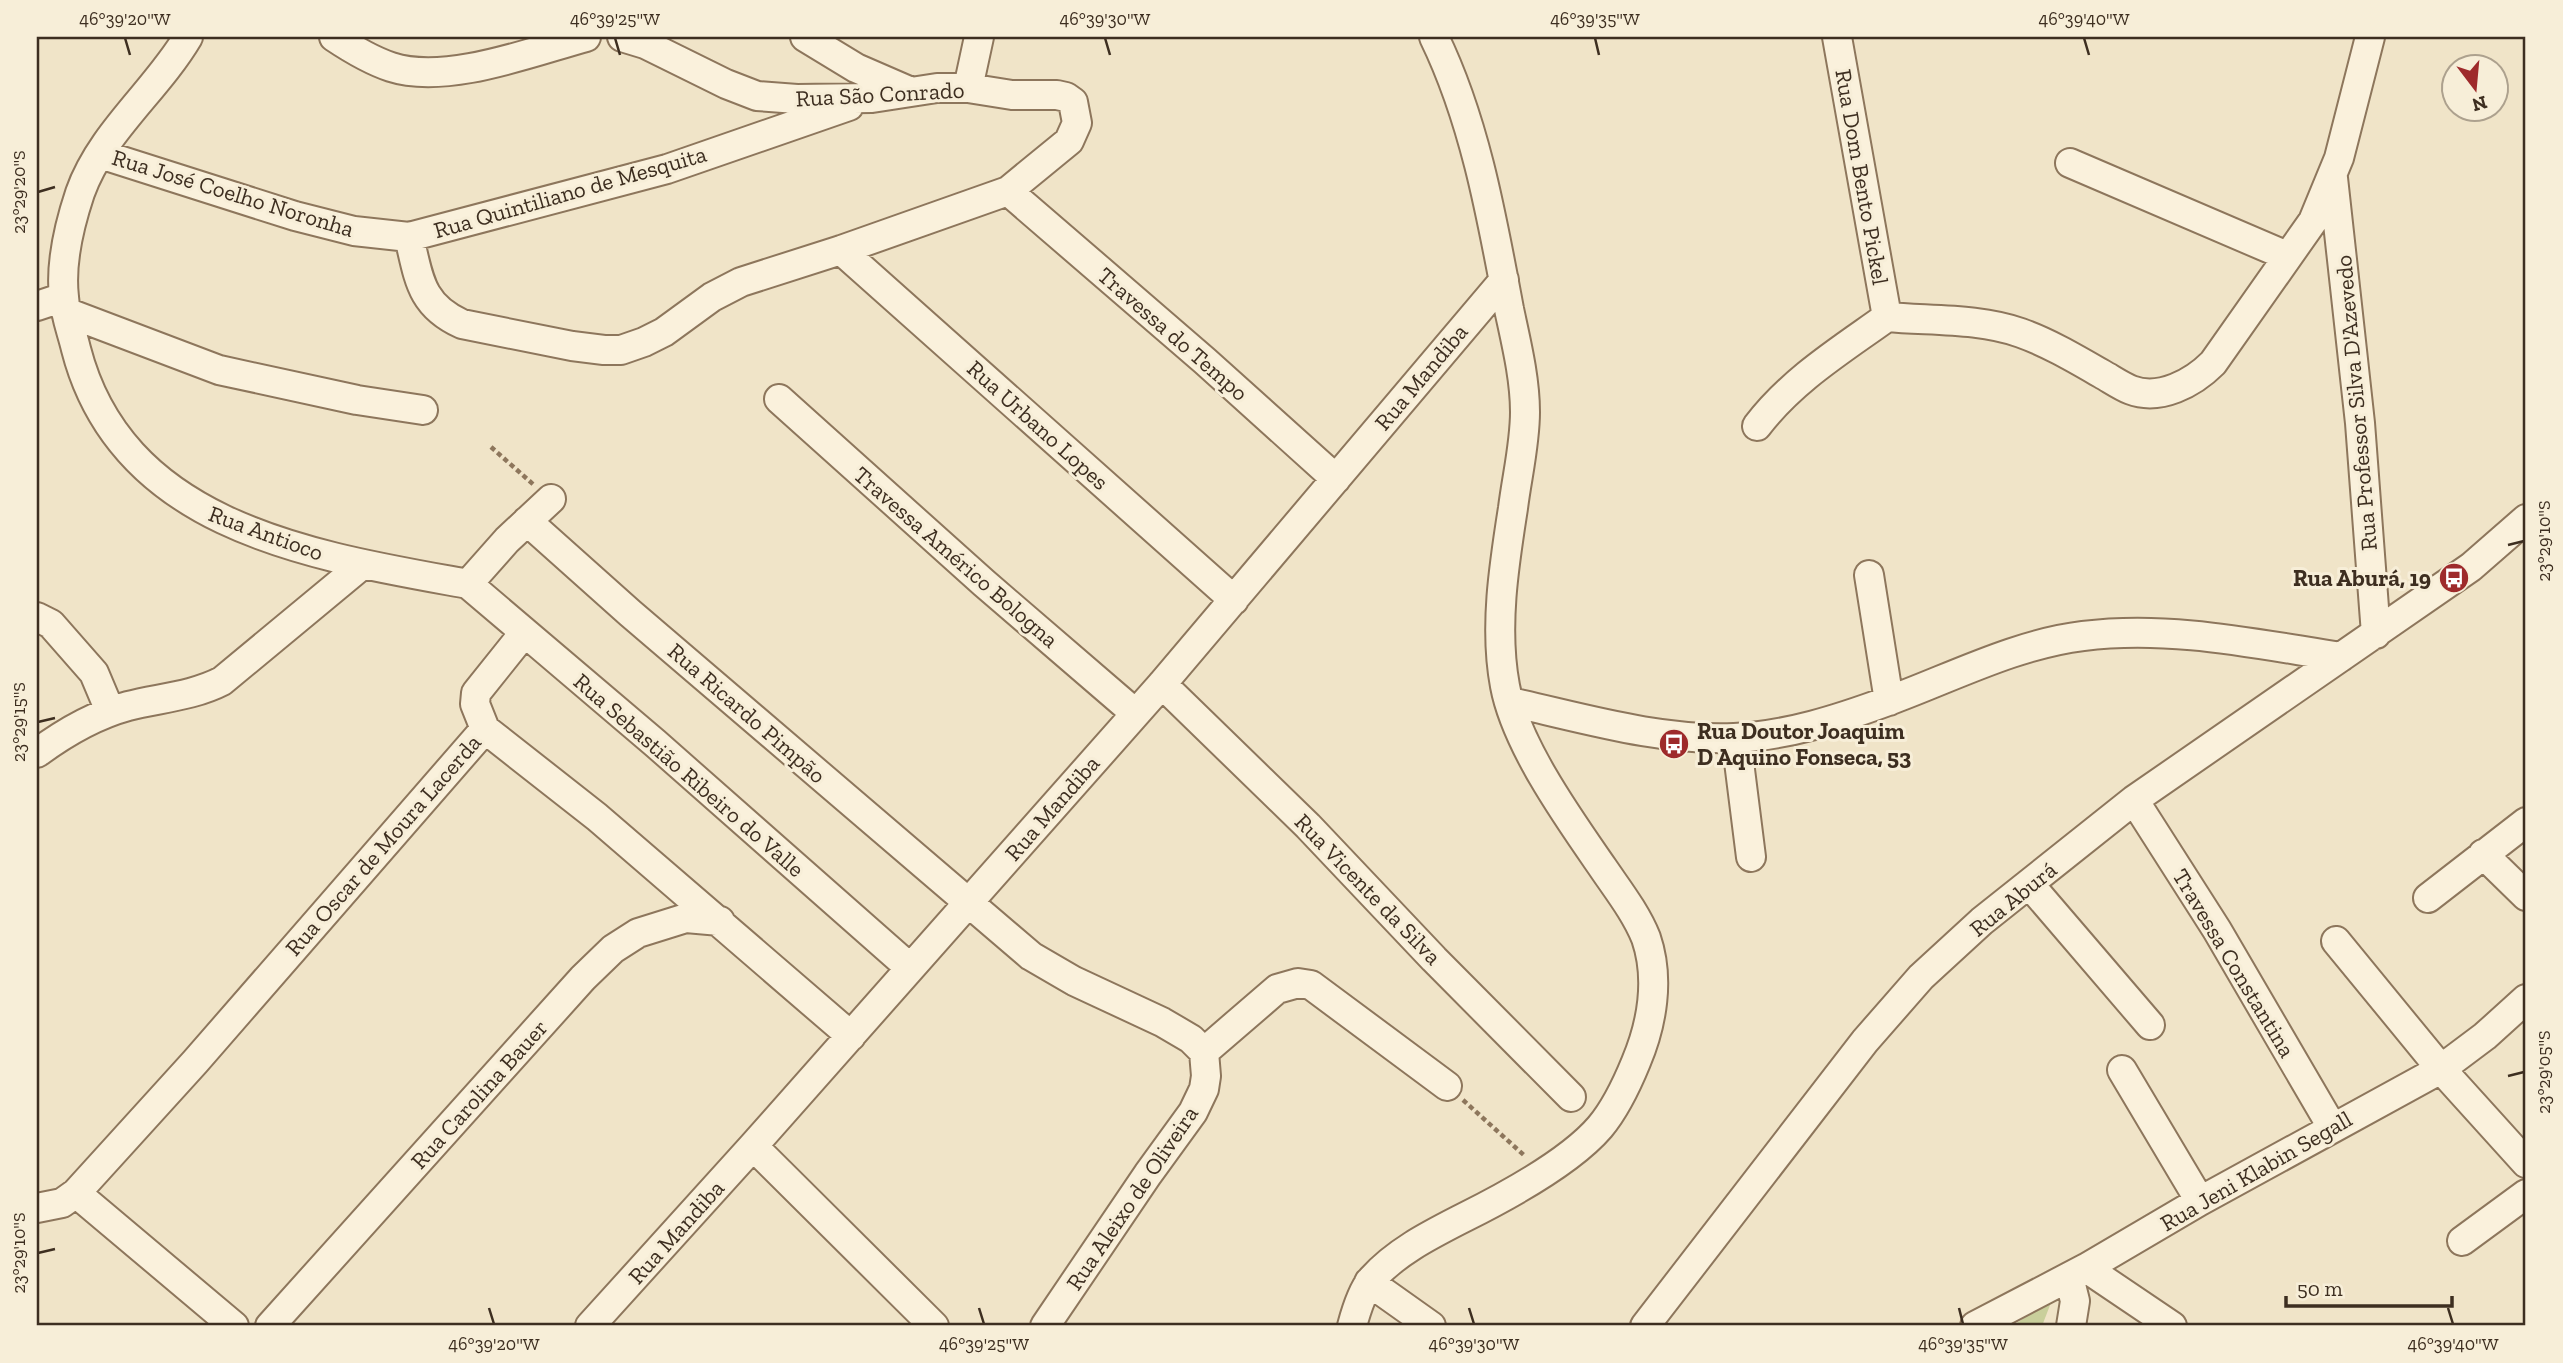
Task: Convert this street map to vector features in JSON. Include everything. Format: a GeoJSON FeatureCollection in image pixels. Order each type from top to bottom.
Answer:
{"type":"FeatureCollection","features":[{"type":"Feature","properties":{"kind":"street","name":"Rua Antioco"},"geometry":{"type":"LineString","coordinates":[[188,37],[178,54],[154,81],[100,154],[81,191],[69,228],[64,263],[65,304],[79,361],[91,394],[109,427],[146,468],[193,505],[231,524],[327,556],[468,584]]}},
{"type":"Feature","properties":{"kind":"street"},"geometry":{"type":"LineString","coordinates":[[334,37],[362,55],[393,68],[427,72],[464,69],[586,37]]}},
{"type":"Feature","properties":{"kind":"street","name":"Rua São Conrado"},"geometry":{"type":"LineString","coordinates":[[622,37],[645,44],[726,84],[757,96],[797,99],[872,98],[937,88],[968,88],[1012,95],[1066,96]]}},
{"type":"Feature","properties":{"kind":"street"},"geometry":{"type":"LineString","coordinates":[[805,37],[856,68],[909,91]]}},
{"type":"Feature","properties":{"kind":"street"},"geometry":{"type":"LineString","coordinates":[[968,88],[979,37]]}},
{"type":"Feature","properties":{"kind":"street"},"geometry":{"type":"LineString","coordinates":[[1352,1326],[1369,1282],[1393,1258],[1543,1172],[1599,1128],[1621,1096],[1638,1058],[1651,1018],[1652,966],[1646,938],[1628,904],[1546,782],[1505,687],[1500,647],[1503,586],[1523,448],[1525,408],[1504,280],[1473,144],[1447,65],[1434,37]]}},
{"type":"Feature","properties":{"kind":"street","name":"Rua Dom Bento Pickel"},"geometry":{"type":"LineString","coordinates":[[1837,37],[1887,317]]}},
{"type":"Feature","properties":{"kind":"street","name":"Rua Dom Bento Pickel"},"geometry":{"type":"LineString","coordinates":[[1757,426],[1796,384],[1887,317],[1990,325],[2020,332],[2132,391],[2156,393],[2180,386],[2200,376],[2213,363],[2313,221],[2339,158],[2370,37]]}},
{"type":"Feature","properties":{"kind":"street","name":"Rua Quintiliano de Mesquita"},"geometry":{"type":"LineString","coordinates":[[872,98],[667,169],[409,237],[424,294],[436,309],[462,324],[604,350],[621,350],[664,332],[712,297],[741,282],[1009,191],[1069,141],[1075,132],[1077,113],[1073,102],[1066,96]]}},
{"type":"Feature","properties":{"kind":"street","name":"Rua José Coelho Noronha"},"geometry":{"type":"LineString","coordinates":[[100,154],[295,216],[354,231],[409,237]]}},
{"type":"Feature","properties":{"kind":"street"},"geometry":{"type":"LineString","coordinates":[[2070,163],[2287,256]]}},
{"type":"Feature","properties":{"kind":"street","name":"Rua Professor Silva D'Azevedo"},"geometry":{"type":"LineString","coordinates":[[2333,172],[2360,423],[2376,634]]}},
{"type":"Feature","properties":{"kind":"street","name":"Travessa do Tempo"},"geometry":{"type":"LineString","coordinates":[[1009,191],[1205,360],[1336,479]]}},
{"type":"Feature","properties":{"kind":"street","name":"Rua Urbano Lopes"},"geometry":{"type":"LineString","coordinates":[[841,250],[1234,600]]}},
{"type":"Feature","properties":{"kind":"street","name":"Rua Mandiba"},"geometry":{"type":"LineString","coordinates":[[590,1326],[1162,684],[1504,280]]}},
{"type":"Feature","properties":{"kind":"street"},"geometry":{"type":"LineString","coordinates":[[37,306],[65,304],[219,370],[343,398],[423,410]]}},
{"type":"Feature","properties":{"kind":"street","name":"Travessa Américo Bologna"},"geometry":{"type":"LineString","coordinates":[[779,399],[984,583],[1135,713]]}},
{"type":"Feature","properties":{"kind":"street"},"geometry":{"type":"LineString","coordinates":[[468,584],[551,499]]}},
{"type":"Feature","properties":{"kind":"street","name":"Rua Aburá"},"geometry":{"type":"LineString","coordinates":[[1645,1326],[1873,1032],[1921,977],[1982,920],[2030,885],[2134,800],[2471,567],[2526,519]]}},
{"type":"Feature","properties":{"kind":"street","name":"Rua Ricardo Pimpão"},"geometry":{"type":"LineString","coordinates":[[527,521],[967,904]]}},
{"type":"Feature","properties":{"kind":"street","name":"Rua Aburá"},"geometry":{"type":"LineString","coordinates":[[2471,567],[2526,539]]}},
{"type":"Feature","properties":{"kind":"street"},"geometry":{"type":"LineString","coordinates":[[37,753],[83,724],[110,712],[204,690],[222,681],[362,565]]}},
{"type":"Feature","properties":{"kind":"street"},"geometry":{"type":"LineString","coordinates":[[1869,575],[1889,701]]}},
{"type":"Feature","properties":{"kind":"street","name":"Rua Sebastião Ribeiro do Valle"},"geometry":{"type":"LineString","coordinates":[[468,584],[655,743],[909,967]]}},
{"type":"Feature","properties":{"kind":"street"},"geometry":{"type":"LineString","coordinates":[[37,617],[51,624],[94,673],[110,712]]}},
{"type":"Feature","properties":{"kind":"street"},"geometry":{"type":"LineString","coordinates":[[485,729],[477,712],[476,693],[524,633]]}},
{"type":"Feature","properties":{"kind":"street"},"geometry":{"type":"LineString","coordinates":[[1510,702],[1652,733],[1736,738],[1798,730],[1889,701],[2040,645],[2081,636],[2170,633],[2341,657]]}},
{"type":"Feature","properties":{"kind":"street","name":"Rua Vicente da Silva"},"geometry":{"type":"LineString","coordinates":[[1162,684],[1308,826],[1434,959],[1571,1097]]}},
{"type":"Feature","properties":{"kind":"street","name":"Rua Oscar de Moura Lacerda"},"geometry":{"type":"LineString","coordinates":[[76,1194],[195,1062],[485,729],[597,817],[851,1036]]}},
{"type":"Feature","properties":{"kind":"street"},"geometry":{"type":"LineString","coordinates":[[1736,738],[1751,857]]}},
{"type":"Feature","properties":{"kind":"street","name":"Travessa Constantina"},"geometry":{"type":"LineString","coordinates":[[2134,800],[2217,930],[2332,1127]]}},
{"type":"Feature","properties":{"kind":"street"},"geometry":{"type":"LineString","coordinates":[[2428,898],[2526,822]]}},
{"type":"Feature","properties":{"kind":"street"},"geometry":{"type":"LineString","coordinates":[[2483,854],[2526,896]]}},
{"type":"Feature","properties":{"kind":"street"},"geometry":{"type":"LineString","coordinates":[[2030,885],[2038,890],[2150,1025]]}},
{"type":"Feature","properties":{"kind":"street"},"geometry":{"type":"LineString","coordinates":[[967,904],[1048,967],[1162,1022],[1191,1039],[1204,1052],[1278,989],[1298,983],[1311,985],[1447,1086]]}},
{"type":"Feature","properties":{"kind":"street","name":"Rua Carolina Bauer"},"geometry":{"type":"LineString","coordinates":[[270,1326],[583,978],[613,949],[638,933],[686,918],[720,921]]}},
{"type":"Feature","properties":{"kind":"street"},"geometry":{"type":"LineString","coordinates":[[2336,941],[2441,1069],[2526,1163]]}},
{"type":"Feature","properties":{"kind":"street","name":"Rua Jeni Klabin Segall"},"geometry":{"type":"LineString","coordinates":[[1975,1326],[2077,1273],[2332,1127],[2441,1069],[2485,1036],[2526,999]]}},
{"type":"Feature","properties":{"kind":"street","name":"Rua Aleixo de Oliveira"},"geometry":{"type":"LineString","coordinates":[[1045,1326],[1193,1112],[1204,1089],[1204,1052]]}},
{"type":"Feature","properties":{"kind":"street"},"geometry":{"type":"LineString","coordinates":[[2122,1070],[2200,1201]]}},
{"type":"Feature","properties":{"kind":"street"},"geometry":{"type":"LineString","coordinates":[[753,1146],[934,1326]]}},
{"type":"Feature","properties":{"kind":"street"},"geometry":{"type":"LineString","coordinates":[[37,1209],[62,1203],[76,1194],[234,1326]]}},
{"type":"Feature","properties":{"kind":"street"},"geometry":{"type":"LineString","coordinates":[[2462,1241],[2526,1194]]}},
{"type":"Feature","properties":{"kind":"street"},"geometry":{"type":"LineString","coordinates":[[2071,1326],[2077,1273],[2172,1326]]}},
{"type":"Feature","properties":{"kind":"street"},"geometry":{"type":"LineString","coordinates":[[1369,1282],[1431,1326]]}},
{"type":"Feature","properties":{"kind":"path"},"geometry":{"type":"LineString","coordinates":[[491,447],[551,499]]}},
{"type":"Feature","properties":{"kind":"path"},"geometry":{"type":"LineString","coordinates":[[1447,1086],[1543,1172]]}},
{"type":"Feature","properties":{"kind":"green space"},"geometry":{"type":"Polygon","coordinates":[[[2052,1300],[2042,1326],[2012,1326],[2052,1300]]]}},
{"type":"Feature","properties":{"kind":"place","name":"Rua Aburá, 19"},"geometry":{"type":"Point","coordinates":[2454,578]}},
{"type":"Feature","properties":{"kind":"place","name":"Rua Doutor Joaquim D Aquino Fonseca, 53"},"geometry":{"type":"Point","coordinates":[1674,744]}}]}
